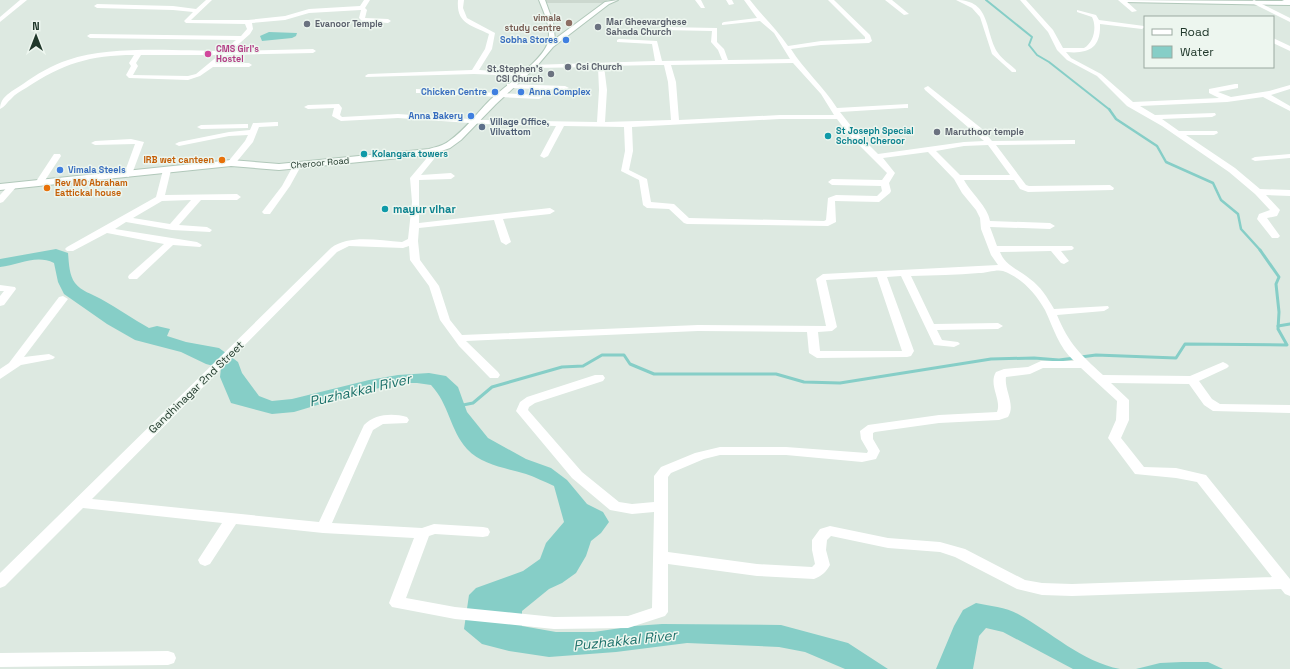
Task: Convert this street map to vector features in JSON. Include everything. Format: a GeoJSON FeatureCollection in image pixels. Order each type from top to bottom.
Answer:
{"type":"FeatureCollection","features":[{"type":"Feature","properties":{"kind":"main road"},"geometry":{"type":"LineString","coordinates":[[542,0],[550,22],[552,34],[550,46]]}},
{"type":"Feature","properties":{"kind":"main road","name":"Cheroor Road"},"geometry":{"type":"LineString","coordinates":[[0,187],[231,163],[249,166],[297,166],[430,152],[450,144],[501,94],[533,66],[550,46],[592,16],[607,3],[615,0]]}},
{"type":"Feature","properties":{"kind":"main road"},"geometry":{"type":"LineString","coordinates":[[1123,0],[1290,3]]}},
{"type":"Feature","properties":{"kind":"street"},"geometry":{"type":"LineString","coordinates":[[116,7],[127,0]]}},
{"type":"Feature","properties":{"kind":"street"},"geometry":{"type":"LineString","coordinates":[[209,0],[188,22],[248,22],[289,18],[309,11],[362,8]]}},
{"type":"Feature","properties":{"kind":"street"},"geometry":{"type":"LineString","coordinates":[[367,0],[362,8],[364,10],[362,18],[364,20],[388,21]]}},
{"type":"Feature","properties":{"kind":"street"},"geometry":{"type":"LineString","coordinates":[[461,0],[460,6],[467,21],[470,24],[492,33],[492,42],[488,52],[474,72]]}},
{"type":"Feature","properties":{"kind":"street"},"geometry":{"type":"LineString","coordinates":[[698,0],[703,7]]}},
{"type":"Feature","properties":{"kind":"street"},"geometry":{"type":"LineString","coordinates":[[747,0],[761,19],[776,32],[794,61],[824,93],[846,128],[889,169],[891,173],[884,183]]}},
{"type":"Feature","properties":{"kind":"street"},"geometry":{"type":"LineString","coordinates":[[787,48],[826,43],[869,41],[868,36],[832,0]]}},
{"type":"Feature","properties":{"kind":"street"},"geometry":{"type":"LineString","coordinates":[[888,0],[906,14]]}},
{"type":"Feature","properties":{"kind":"street"},"geometry":{"type":"LineString","coordinates":[[959,0],[974,7],[983,17],[995,54],[1014,71]]}},
{"type":"Feature","properties":{"kind":"street"},"geometry":{"type":"LineString","coordinates":[[1023,0],[1051,31],[1060,50],[1069,59],[1109,83],[1130,104],[1232,170],[1258,192],[1275,210],[1274,214],[1262,216],[1262,219],[1275,236]]}},
{"type":"Feature","properties":{"kind":"street"},"geometry":{"type":"LineString","coordinates":[[1123,0],[1134,11]]}},
{"type":"Feature","properties":{"kind":"street"},"geometry":{"type":"LineString","coordinates":[[1285,0],[1290,3]]}},
{"type":"Feature","properties":{"kind":"street"},"geometry":{"type":"LineString","coordinates":[[0,20],[21,2]]}},
{"type":"Feature","properties":{"kind":"street"},"geometry":{"type":"LineString","coordinates":[[1254,2],[1290,20]]}},
{"type":"Feature","properties":{"kind":"street"},"geometry":{"type":"LineString","coordinates":[[97,6],[173,8],[197,11]]}},
{"type":"Feature","properties":{"kind":"street"},"geometry":{"type":"LineString","coordinates":[[1060,50],[1088,49],[1097,34],[1098,22],[1094,16],[1079,11]]}},
{"type":"Feature","properties":{"kind":"street"},"geometry":{"type":"LineString","coordinates":[[724,24],[761,19]]}},
{"type":"Feature","properties":{"kind":"street"},"geometry":{"type":"LineString","coordinates":[[139,53],[132,63],[135,66],[130,75],[131,77],[188,78],[198,75],[242,38],[250,29],[248,22]]}},
{"type":"Feature","properties":{"kind":"street"},"geometry":{"type":"LineString","coordinates":[[1098,22],[1142,27]]}},
{"type":"Feature","properties":{"kind":"street"},"geometry":{"type":"LineString","coordinates":[[664,29],[715,29],[714,42],[721,49],[726,63]]}},
{"type":"Feature","properties":{"kind":"street"},"geometry":{"type":"LineString","coordinates":[[90,36],[242,38]]}},
{"type":"Feature","properties":{"kind":"street"},"geometry":{"type":"LineString","coordinates":[[619,41],[655,42],[672,82],[675,123]]}},
{"type":"Feature","properties":{"kind":"street"},"geometry":{"type":"LineString","coordinates":[[1275,42],[1290,43]]}},
{"type":"Feature","properties":{"kind":"street"},"geometry":{"type":"LineString","coordinates":[[1275,42],[1290,49]]}},
{"type":"Feature","properties":{"kind":"street"},"geometry":{"type":"LineString","coordinates":[[0,107],[8,97],[44,73],[71,61],[93,56],[139,53],[284,53],[313,51]]}},
{"type":"Feature","properties":{"kind":"street"},"geometry":{"type":"LineString","coordinates":[[533,66],[601,66],[663,63],[794,61]]}},
{"type":"Feature","properties":{"kind":"street"},"geometry":{"type":"LineString","coordinates":[[211,65],[249,65]]}},
{"type":"Feature","properties":{"kind":"street"},"geometry":{"type":"LineString","coordinates":[[601,66],[603,90],[601,125]]}},
{"type":"Feature","properties":{"kind":"street"},"geometry":{"type":"LineString","coordinates":[[368,76],[474,72],[522,75]]}},
{"type":"Feature","properties":{"kind":"street"},"geometry":{"type":"LineString","coordinates":[[510,86],[565,88]]}},
{"type":"Feature","properties":{"kind":"street"},"geometry":{"type":"LineString","coordinates":[[1227,100],[1212,91],[1235,86]]}},
{"type":"Feature","properties":{"kind":"street"},"geometry":{"type":"LineString","coordinates":[[1130,104],[1216,102],[1264,94],[1290,87]]}},
{"type":"Feature","properties":{"kind":"street"},"geometry":{"type":"LineString","coordinates":[[928,88],[978,130],[990,143],[1023,186],[1028,189],[1110,188]]}},
{"type":"Feature","properties":{"kind":"street"},"geometry":{"type":"LineString","coordinates":[[419,91],[539,97]]}},
{"type":"Feature","properties":{"kind":"street"},"geometry":{"type":"LineString","coordinates":[[1264,94],[1290,109]]}},
{"type":"Feature","properties":{"kind":"street"},"geometry":{"type":"LineString","coordinates":[[308,107],[336,106],[338,108],[336,116],[341,119],[398,116],[475,121],[628,125],[780,117],[905,106]]}},
{"type":"Feature","properties":{"kind":"street"},"geometry":{"type":"LineString","coordinates":[[1152,117],[1212,115]]}},
{"type":"Feature","properties":{"kind":"street"},"geometry":{"type":"LineString","coordinates":[[179,144],[275,124]]}},
{"type":"Feature","properties":{"kind":"street"},"geometry":{"type":"LineString","coordinates":[[544,156],[561,124]]}},
{"type":"Feature","properties":{"kind":"street"},"geometry":{"type":"LineString","coordinates":[[628,125],[629,151],[625,172],[643,179],[647,205],[671,206],[687,221],[826,224],[831,222],[831,200],[836,198],[879,199],[887,191],[884,183]]}},
{"type":"Feature","properties":{"kind":"street"},"geometry":{"type":"LineString","coordinates":[[201,127],[255,129]]}},
{"type":"Feature","properties":{"kind":"street"},"geometry":{"type":"LineString","coordinates":[[231,163],[249,142],[255,129]]}},
{"type":"Feature","properties":{"kind":"street"},"geometry":{"type":"LineString","coordinates":[[1177,134],[1214,132]]}},
{"type":"Feature","properties":{"kind":"street"},"geometry":{"type":"LineString","coordinates":[[95,143],[140,142],[128,174]]}},
{"type":"Feature","properties":{"kind":"street"},"geometry":{"type":"LineString","coordinates":[[875,156],[931,150],[964,144],[1072,142]]}},
{"type":"Feature","properties":{"kind":"street"},"geometry":{"type":"LineString","coordinates":[[931,150],[958,178],[965,191],[980,209],[994,249],[1004,267],[1030,284],[1040,293],[1051,312],[1059,333],[1077,359],[1123,400],[1125,414],[1120,429],[1114,438],[1140,471],[1176,473],[1201,478],[1238,522],[1288,587]]}},
{"type":"Feature","properties":{"kind":"street"},"geometry":{"type":"LineString","coordinates":[[430,152],[430,160],[414,178],[416,202],[413,241],[415,260],[434,286],[445,320],[458,338],[494,375]]}},
{"type":"Feature","properties":{"kind":"street"},"geometry":{"type":"LineString","coordinates":[[39,183],[57,156]]}},
{"type":"Feature","properties":{"kind":"street"},"geometry":{"type":"LineString","coordinates":[[1255,159],[1290,156]]}},
{"type":"Feature","properties":{"kind":"street"},"geometry":{"type":"LineString","coordinates":[[267,212],[286,186],[297,166]]}},
{"type":"Feature","properties":{"kind":"street"},"geometry":{"type":"LineString","coordinates":[[160,198],[167,170]]}},
{"type":"Feature","properties":{"kind":"street"},"geometry":{"type":"LineString","coordinates":[[414,178],[451,176]]}},
{"type":"Feature","properties":{"kind":"street"},"geometry":{"type":"LineString","coordinates":[[958,178],[1016,177]]}},
{"type":"Feature","properties":{"kind":"street"},"geometry":{"type":"LineString","coordinates":[[832,182],[884,183]]}},
{"type":"Feature","properties":{"kind":"street"},"geometry":{"type":"LineString","coordinates":[[0,200],[12,186]]}},
{"type":"Feature","properties":{"kind":"street"},"geometry":{"type":"LineString","coordinates":[[1258,192],[1290,193]]}},
{"type":"Feature","properties":{"kind":"street"},"geometry":{"type":"LineString","coordinates":[[70,249],[106,230],[160,198],[237,197]]}},
{"type":"Feature","properties":{"kind":"street"},"geometry":{"type":"LineString","coordinates":[[172,227],[199,198]]}},
{"type":"Feature","properties":{"kind":"street"},"geometry":{"type":"LineString","coordinates":[[415,226],[550,211]]}},
{"type":"Feature","properties":{"kind":"street"},"geometry":{"type":"LineString","coordinates":[[498,216],[506,242]]}},
{"type":"Feature","properties":{"kind":"street"},"geometry":{"type":"LineString","coordinates":[[125,219],[172,227],[207,230]]}},
{"type":"Feature","properties":{"kind":"street"},"geometry":{"type":"LineString","coordinates":[[986,224],[1050,226]]}},
{"type":"Feature","properties":{"kind":"street"},"geometry":{"type":"LineString","coordinates":[[106,230],[170,242],[197,245]]}},
{"type":"Feature","properties":{"kind":"street","name":"Gandhinagar 2nd Street"},"geometry":{"type":"LineString","coordinates":[[0,582],[340,245],[358,243],[403,245],[413,241]]}},
{"type":"Feature","properties":{"kind":"street"},"geometry":{"type":"LineString","coordinates":[[133,277],[170,242]]}},
{"type":"Feature","properties":{"kind":"street"},"geometry":{"type":"LineString","coordinates":[[1054,248],[1064,261]]}},
{"type":"Feature","properties":{"kind":"street"},"geometry":{"type":"LineString","coordinates":[[994,249],[1069,248]]}},
{"type":"Feature","properties":{"kind":"street"},"geometry":{"type":"LineString","coordinates":[[458,338],[698,328],[828,329],[832,327],[821,279],[835,275],[980,270],[1004,267]]}},
{"type":"Feature","properties":{"kind":"street"},"geometry":{"type":"LineString","coordinates":[[905,273],[938,343],[954,344]]}},
{"type":"Feature","properties":{"kind":"street"},"geometry":{"type":"LineString","coordinates":[[812,329],[815,353],[821,356],[833,357],[907,354],[908,351],[881,274]]}},
{"type":"Feature","properties":{"kind":"street"},"geometry":{"type":"LineString","coordinates":[[0,288],[11,289],[0,303]]}},
{"type":"Feature","properties":{"kind":"street"},"geometry":{"type":"LineString","coordinates":[[0,375],[14,362],[63,299]]}},
{"type":"Feature","properties":{"kind":"street"},"geometry":{"type":"LineString","coordinates":[[1051,312],[1104,308]]}},
{"type":"Feature","properties":{"kind":"street"},"geometry":{"type":"LineString","coordinates":[[930,327],[998,326]]}},
{"type":"Feature","properties":{"kind":"street"},"geometry":{"type":"LineString","coordinates":[[14,362],[49,357]]}},
{"type":"Feature","properties":{"kind":"street"},"geometry":{"type":"LineString","coordinates":[[423,533],[397,604],[554,623],[628,622],[660,612],[661,476],[666,470],[700,456],[720,451],[786,451],[862,458],[871,456],[874,451],[867,438],[866,431],[872,428],[939,419],[999,416],[1004,414],[1005,409],[999,385],[1000,375],[1004,373],[1030,370],[1041,365],[1077,359]]}},
{"type":"Feature","properties":{"kind":"street"},"geometry":{"type":"LineString","coordinates":[[1101,379],[1192,380],[1223,366]]}},
{"type":"Feature","properties":{"kind":"street"},"geometry":{"type":"LineString","coordinates":[[599,378],[532,400],[524,405],[522,411],[577,475],[615,506],[632,509],[660,506]]}},
{"type":"Feature","properties":{"kind":"street"},"geometry":{"type":"LineString","coordinates":[[1192,380],[1208,402],[1217,408],[1290,409]]}},
{"type":"Feature","properties":{"kind":"street"},"geometry":{"type":"LineString","coordinates":[[323,528],[368,428],[373,423],[383,419],[403,420]]}},
{"type":"Feature","properties":{"kind":"street"},"geometry":{"type":"LineString","coordinates":[[78,503],[323,528],[423,533],[434,530],[483,532]]}},
{"type":"Feature","properties":{"kind":"street"},"geometry":{"type":"LineString","coordinates":[[205,560],[232,519]]}},
{"type":"Feature","properties":{"kind":"street"},"geometry":{"type":"LineString","coordinates":[[660,557],[757,570],[814,573],[820,569],[822,565],[818,542],[819,537],[824,532],[830,531],[888,543],[946,549],[970,557],[1022,585],[1042,589],[1072,590],[1288,587]]}},
{"type":"Feature","properties":{"kind":"street"},"geometry":{"type":"LineString","coordinates":[[0,660],[130,664],[168,658]]}},
{"type":"Feature","properties":{"kind":"shaded area"},"geometry":{"type":"Polygon","coordinates":[[[545,0],[608,0],[603,3],[545,3],[545,0]]]}},
{"type":"Feature","properties":{"kind":"water"},"geometry":{"type":"Polygon","coordinates":[[[269,32],[297,33],[296,36],[292,38],[262,41],[260,36],[269,32]]]}},
{"type":"Feature","properties":{"kind":"water","name":"Puzhakkal River"},"geometry":{"type":"Polygon","coordinates":[[[56,249],[68,253],[72,276],[75,283],[80,288],[107,302],[149,328],[157,326],[170,329],[167,336],[186,342],[219,348],[238,362],[242,373],[259,396],[272,401],[292,399],[369,380],[398,375],[429,373],[446,376],[458,387],[467,412],[488,438],[526,459],[551,468],[567,480],[587,504],[603,512],[609,522],[601,533],[591,541],[586,556],[576,573],[562,583],[549,589],[522,611],[522,626],[556,632],[594,632],[634,626],[662,624],[781,625],[848,643],[888,669],[845,669],[805,652],[779,647],[687,643],[616,652],[549,657],[509,651],[482,644],[464,629],[469,595],[476,588],[523,571],[540,559],[546,543],[564,522],[554,486],[526,474],[502,468],[480,459],[473,454],[461,442],[442,400],[431,385],[399,383],[294,412],[272,414],[231,403],[220,377],[221,368],[206,364],[181,352],[135,340],[107,324],[64,294],[58,282],[54,263],[34,260],[0,267],[0,259],[56,249]]]}},
{"type":"Feature","properties":{"kind":"water"},"geometry":{"type":"Polygon","coordinates":[[[976,603],[1003,608],[1013,612],[1030,621],[1067,646],[1093,660],[1120,669],[1073,669],[1003,632],[986,628],[979,636],[973,669],[936,669],[954,626],[963,610],[976,603]]]}},
{"type":"Feature","properties":{"kind":"water"},"geometry":{"type":"Polygon","coordinates":[[[1208,662],[1223,669],[1136,669],[1160,663],[1208,662]]]}},
{"type":"Feature","properties":{"kind":"waterway"},"geometry":{"type":"LineString","coordinates":[[986,0],[1032,37],[1029,45],[1037,55],[1049,62],[1109,109]]}},
{"type":"Feature","properties":{"kind":"waterway"},"geometry":{"type":"LineString","coordinates":[[1109,109],[1116,119],[1157,146],[1166,162],[1213,183],[1221,200],[1238,214],[1241,229],[1261,251]]}},
{"type":"Feature","properties":{"kind":"waterway"},"geometry":{"type":"LineString","coordinates":[[1260,250],[1279,277],[1276,284],[1279,312],[1278,326]]}},
{"type":"Feature","properties":{"kind":"waterway"},"geometry":{"type":"LineString","coordinates":[[1278,326],[1290,324]]}},
{"type":"Feature","properties":{"kind":"waterway"},"geometry":{"type":"LineString","coordinates":[[1081,357],[1096,355],[1176,358],[1185,344],[1287,345],[1278,329],[1278,326]]}},
{"type":"Feature","properties":{"kind":"waterway"},"geometry":{"type":"LineString","coordinates":[[463,405],[473,403],[492,387],[562,367],[583,366],[602,355],[624,355],[630,364],[654,374],[776,374],[804,382],[840,383],[991,359],[1034,358],[1059,360],[1075,358]]}},
{"type":"Feature","properties":{"kind":"place","name":"vimala study centre"},"geometry":{"type":"Point","coordinates":[569,23]}},
{"type":"Feature","properties":{"kind":"place","name":"Evanoor Temple"},"geometry":{"type":"Point","coordinates":[307,24]}},
{"type":"Feature","properties":{"kind":"place","name":"Mar Gheevarghese Sahada Church"},"geometry":{"type":"Point","coordinates":[598,27]}},
{"type":"Feature","properties":{"kind":"place","name":"Sobha Stores"},"geometry":{"type":"Point","coordinates":[566,40]}},
{"type":"Feature","properties":{"kind":"place","name":"CMS Girl's Hostel"},"geometry":{"type":"Point","coordinates":[208,54]}},
{"type":"Feature","properties":{"kind":"place","name":"Csi Church"},"geometry":{"type":"Point","coordinates":[568,67]}},
{"type":"Feature","properties":{"kind":"place","name":"St.Stephen's CSI Church"},"geometry":{"type":"Point","coordinates":[551,74]}},
{"type":"Feature","properties":{"kind":"place","name":"Chicken Centre"},"geometry":{"type":"Point","coordinates":[495,92]}},
{"type":"Feature","properties":{"kind":"place","name":"Anna Complex"},"geometry":{"type":"Point","coordinates":[521,92]}},
{"type":"Feature","properties":{"kind":"place","name":"Anna Bakery"},"geometry":{"type":"Point","coordinates":[471,116]}},
{"type":"Feature","properties":{"kind":"place","name":"Village Office, Vilvattom"},"geometry":{"type":"Point","coordinates":[482,127]}},
{"type":"Feature","properties":{"kind":"place","name":"Maruthoor temple"},"geometry":{"type":"Point","coordinates":[937,132]}},
{"type":"Feature","properties":{"kind":"place","name":"St Joseph Special School, Cheroor"},"geometry":{"type":"Point","coordinates":[828,136]}},
{"type":"Feature","properties":{"kind":"place","name":"Kolangara towers"},"geometry":{"type":"Point","coordinates":[364,154]}},
{"type":"Feature","properties":{"kind":"place","name":"IRB wet canteen"},"geometry":{"type":"Point","coordinates":[222,160]}},
{"type":"Feature","properties":{"kind":"place","name":"Vimala Steels"},"geometry":{"type":"Point","coordinates":[60,170]}},
{"type":"Feature","properties":{"kind":"place","name":"Rev MO Abraham Eattickal house"},"geometry":{"type":"Point","coordinates":[47,188]}},
{"type":"Feature","properties":{"kind":"place","name":"mayur vihar"},"geometry":{"type":"Point","coordinates":[385,209]}}]}
